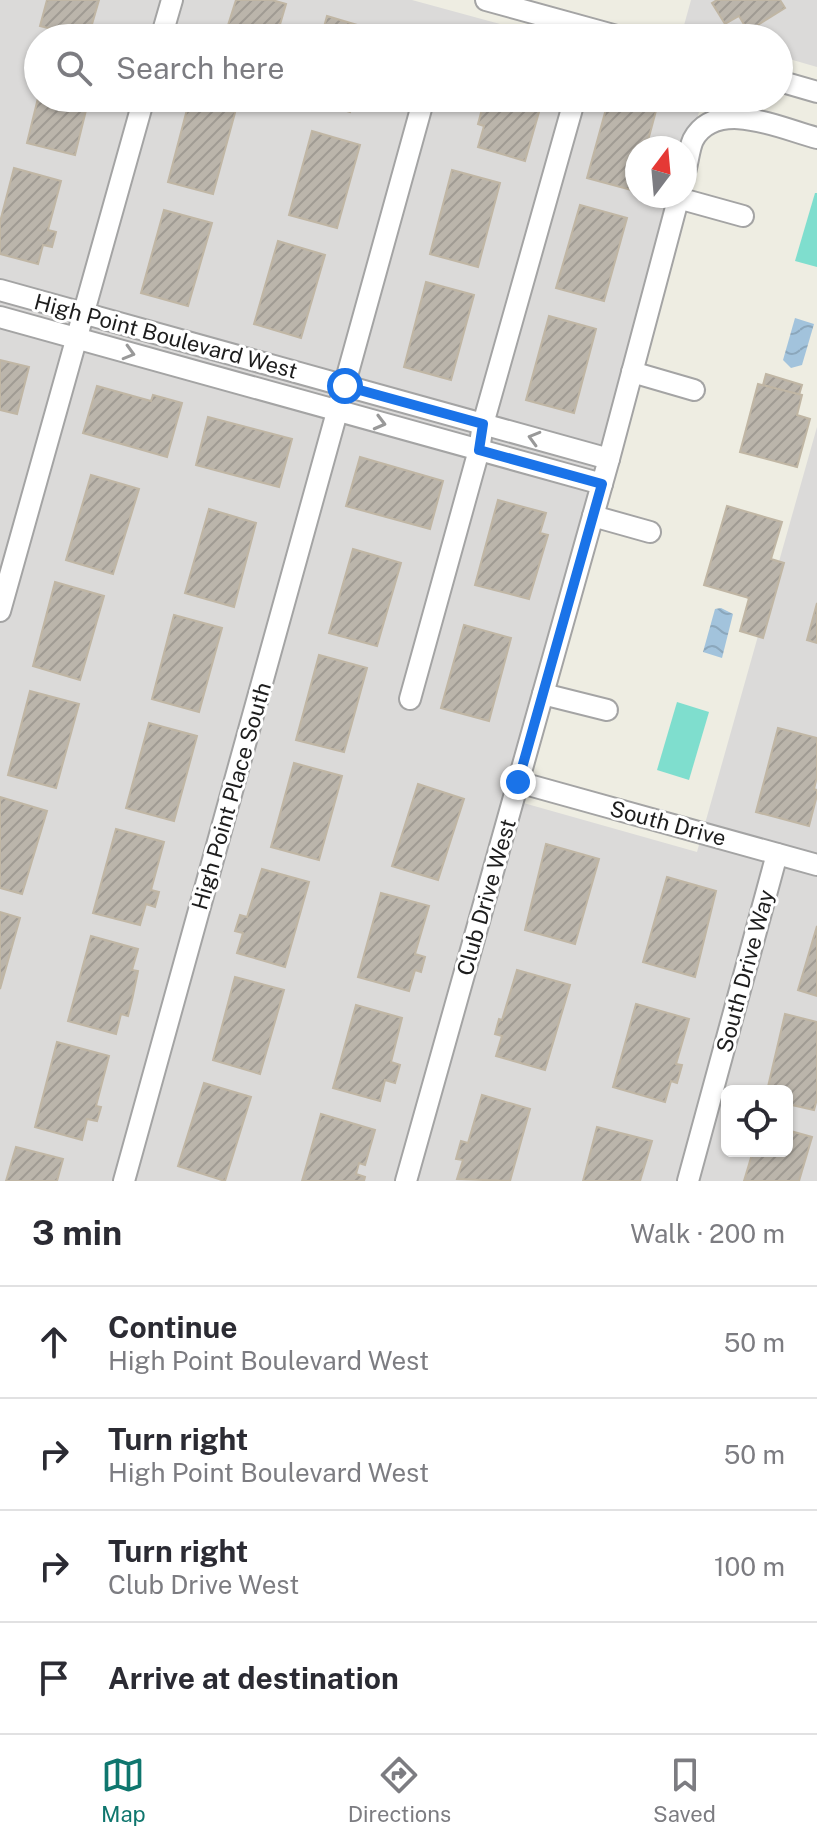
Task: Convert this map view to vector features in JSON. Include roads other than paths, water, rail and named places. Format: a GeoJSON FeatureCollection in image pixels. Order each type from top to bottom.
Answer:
{"type":"FeatureCollection","features":[{"type":"Feature","properties":{"kind":"street"},"geometry":{"type":"LineString","coordinates":[[165,24],[172,0]]}},
{"type":"Feature","properties":{"kind":"street"},"geometry":{"type":"LineString","coordinates":[[486,0],[573,24]]}},
{"type":"Feature","properties":{"kind":"street"},"geometry":{"type":"LineString","coordinates":[[793,85],[817,92]]}},
{"type":"Feature","properties":{"kind":"street"},"geometry":{"type":"LineString","coordinates":[[0,611],[140,112]]}},
{"type":"Feature","properties":{"kind":"street","name":"High Point Place South"},"geometry":{"type":"LineString","coordinates":[[124,1181],[420,112]]}},
{"type":"Feature","properties":{"kind":"street"},"geometry":{"type":"LineString","coordinates":[[410,699],[571,112]]}},
{"type":"Feature","properties":{"kind":"street"},"geometry":{"type":"LineString","coordinates":[[697,136],[709,122],[738,116],[817,138]]}},
{"type":"Feature","properties":{"kind":"street"},"geometry":{"type":"LineString","coordinates":[[697,203],[743,216]]}},
{"type":"Feature","properties":{"kind":"street","name":"Club Drive West"},"geometry":{"type":"LineString","coordinates":[[406,1181],[609,459],[675,208]]}},
{"type":"Feature","properties":{"kind":"street","name":"High Point Boulevard West"},"geometry":{"type":"LineString","coordinates":[[0,290],[609,459]]}},
{"type":"Feature","properties":{"kind":"street","name":"High Point Boulevard West"},"geometry":{"type":"LineString","coordinates":[[0,317],[602,484]]}},
{"type":"Feature","properties":{"kind":"street"},"geometry":{"type":"LineString","coordinates":[[632,372],[694,390]]}},
{"type":"Feature","properties":{"kind":"street"},"geometry":{"type":"LineString","coordinates":[[593,516],[650,532]]}},
{"type":"Feature","properties":{"kind":"street"},"geometry":{"type":"LineString","coordinates":[[543,694],[607,710]]}},
{"type":"Feature","properties":{"kind":"street","name":"South Drive"},"geometry":{"type":"LineString","coordinates":[[518,782],[817,865]]}},
{"type":"Feature","properties":{"kind":"street","name":"South Drive Way"},"geometry":{"type":"LineString","coordinates":[[688,1181],[777,854]]}},
{"type":"Feature","properties":{"kind":"water"},"geometry":{"type":"Polygon","coordinates":[[[795,318],[814,324],[802,365],[791,368],[783,360],[795,318]]]}},
{"type":"Feature","properties":{"kind":"water"},"geometry":{"type":"Polygon","coordinates":[[[721,608],[733,614],[722,658],[703,652],[715,609],[721,608]]]}}]}
